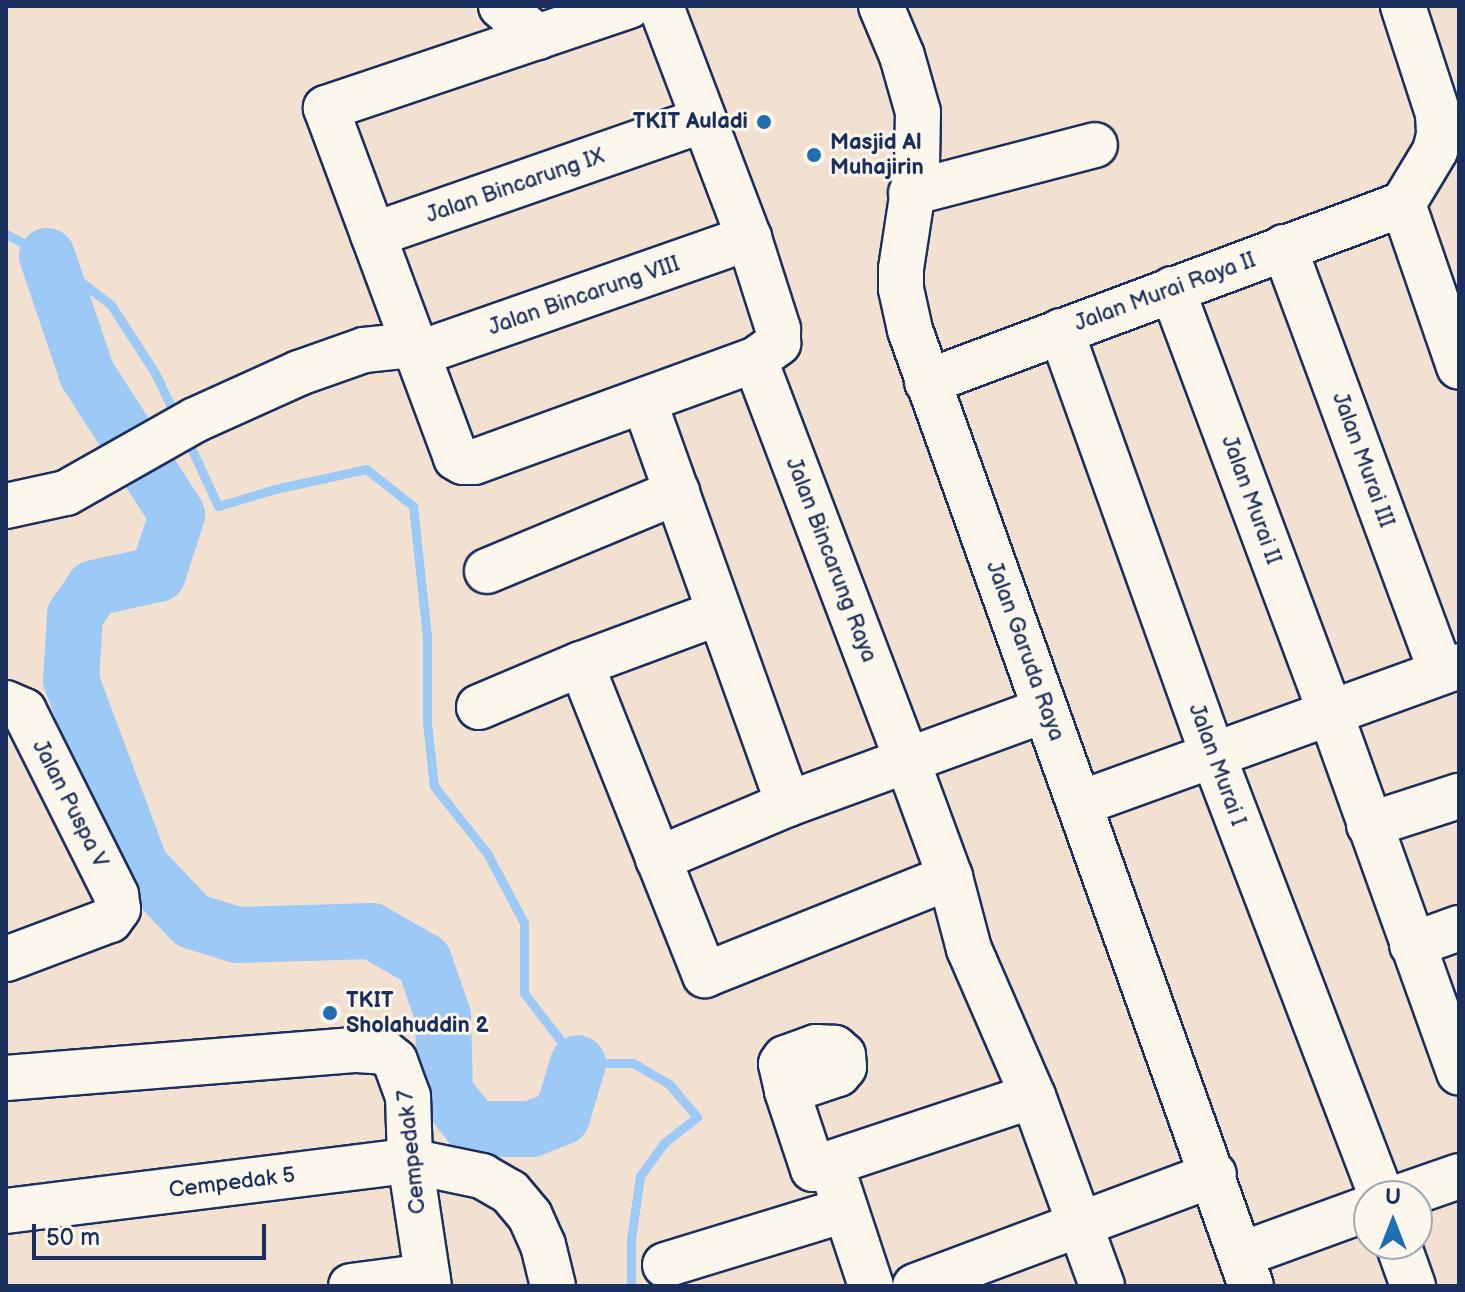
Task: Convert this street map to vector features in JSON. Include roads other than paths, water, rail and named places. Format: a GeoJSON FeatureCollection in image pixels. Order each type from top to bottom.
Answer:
{"type":"FeatureCollection","features":[{"type":"Feature","properties":{"kind":"street"},"geometry":{"type":"LineString","coordinates":[[501,6],[537,37]]}},
{"type":"Feature","properties":{"kind":"street"},"geometry":{"type":"LineString","coordinates":[[629,6],[326,108],[420,353],[456,458],[467,463],[755,360],[778,343],[778,329],[749,238],[661,6]]}},
{"type":"Feature","properties":{"kind":"street","name":"Jalan Garuda Raya"},"geometry":{"type":"LineString","coordinates":[[881,6],[902,56],[918,112],[919,141],[901,289],[927,382],[1081,803],[1246,1270]]}},
{"type":"Feature","properties":{"kind":"street"},"geometry":{"type":"LineString","coordinates":[[1403,6],[1438,114],[1439,135],[1435,151],[1403,204],[1459,367]]}},
{"type":"Feature","properties":{"kind":"street","name":"Jalan Bincarung IX"},"geometry":{"type":"LineString","coordinates":[[373,235],[704,120]]}},
{"type":"Feature","properties":{"kind":"street"},"geometry":{"type":"LineString","coordinates":[[911,193],[1095,145]]}},
{"type":"Feature","properties":{"kind":"street","name":"Jalan Murai Raya II"},"geometry":{"type":"LineString","coordinates":[[927,382],[1403,204]]}},
{"type":"Feature","properties":{"kind":"street","name":"Jalan Bincarung VIII"},"geometry":{"type":"LineString","coordinates":[[420,353],[749,238]]}},
{"type":"Feature","properties":{"kind":"street","name":"Jalan Murai III"},"geometry":{"type":"LineString","coordinates":[[1284,247],[1450,669]]}},
{"type":"Feature","properties":{"kind":"street","name":"Jalan Murai II"},"geometry":{"type":"LineString","coordinates":[[1172,289],[1330,712],[1412,945],[1456,1057]]}},
{"type":"Feature","properties":{"kind":"street","name":"Jalan Murai I"},"geometry":{"type":"LineString","coordinates":[[1061,331],[1213,755],[1375,1180]]}},
{"type":"Feature","properties":{"kind":"street"},"geometry":{"type":"LineString","coordinates":[[6,506],[66,493],[252,391],[364,350],[402,346],[420,353]]}},
{"type":"Feature","properties":{"kind":"street","name":"Jalan Bincarung Raya"},"geometry":{"type":"LineString","coordinates":[[755,360],[950,877],[969,949],[1033,1096],[1102,1286]]}},
{"type":"Feature","properties":{"kind":"street"},"geometry":{"type":"LineString","coordinates":[[644,401],[788,804]]}},
{"type":"Feature","properties":{"kind":"street"},"geometry":{"type":"LineString","coordinates":[[487,571],[677,492]]}},
{"type":"Feature","properties":{"kind":"street"},"geometry":{"type":"LineString","coordinates":[[479,707],[581,664],[718,613]]}},
{"type":"Feature","properties":{"kind":"street"},"geometry":{"type":"LineString","coordinates":[[581,664],[705,975],[950,877]]}},
{"type":"Feature","properties":{"kind":"street"},"geometry":{"type":"LineString","coordinates":[[1081,803],[1450,669]]}},
{"type":"Feature","properties":{"kind":"street","name":"Jalan Puspa V"},"geometry":{"type":"LineString","coordinates":[[6,959],[110,920],[118,909],[116,895],[24,711],[10,703]]}},
{"type":"Feature","properties":{"kind":"street"},"geometry":{"type":"LineString","coordinates":[[658,859],[788,804],[1045,710]]}},
{"type":"Feature","properties":{"kind":"street"},"geometry":{"type":"LineString","coordinates":[[1369,825],[1459,796]]}},
{"type":"Feature","properties":{"kind":"street"},"geometry":{"type":"LineString","coordinates":[[1412,945],[1459,928]]}},
{"type":"Feature","properties":{"kind":"street","name":"Cempedak 7"},"geometry":{"type":"LineString","coordinates":[[6,1078],[357,1050],[384,1052],[395,1061],[402,1073],[408,1096],[410,1161],[428,1281]]}},
{"type":"Feature","properties":{"kind":"street"},"geometry":{"type":"LineString","coordinates":[[787,1091],[813,1169],[1021,1100]]}},
{"type":"Feature","properties":{"kind":"street","name":"Cempedak 5"},"geometry":{"type":"LineString","coordinates":[[6,1211],[410,1161],[482,1176],[510,1192],[530,1216],[537,1230],[553,1286]]}},
{"type":"Feature","properties":{"kind":"street"},"geometry":{"type":"LineString","coordinates":[[831,1165],[871,1286]]}},
{"type":"Feature","properties":{"kind":"street"},"geometry":{"type":"LineString","coordinates":[[926,1285],[1214,1174]]}},
{"type":"Feature","properties":{"kind":"street"},"geometry":{"type":"LineString","coordinates":[[1433,1185],[1459,1176]]}},
{"type":"Feature","properties":{"kind":"street"},"geometry":{"type":"LineString","coordinates":[[665,1265],[845,1210]]}},
{"type":"Feature","properties":{"kind":"street"},"geometry":{"type":"LineString","coordinates":[[1246,1270],[1353,1216]]}},
{"type":"Feature","properties":{"kind":"street"},"geometry":{"type":"LineString","coordinates":[[1404,1260],[1413,1286]]}},
{"type":"Feature","properties":{"kind":"street"},"geometry":{"type":"LineString","coordinates":[[351,1286],[428,1281]]}},
{"type":"Feature","properties":{"kind":"waterway"},"geometry":{"type":"LineString","coordinates":[[6,234],[47,256],[111,305],[155,373],[177,419]]}},
{"type":"Feature","properties":{"kind":"waterway"},"geometry":{"type":"LineString","coordinates":[[47,256],[87,374],[177,515],[158,574],[94,588],[75,615],[71,680],[141,867],[192,921],[237,935],[372,931],[424,961],[443,1016],[445,1092],[474,1129],[531,1129],[562,1117],[578,1063]]}},
{"type":"Feature","properties":{"kind":"waterway"},"geometry":{"type":"LineString","coordinates":[[187,439],[218,506],[275,489],[366,469],[413,506],[427,636],[427,723],[434,786],[487,853],[524,923],[524,993],[578,1063],[633,1063],[669,1084],[697,1117],[664,1143],[640,1176],[631,1239],[631,1286]]}},
{"type":"Feature","properties":{"kind":"place","name":"TKIT Auladi"},"geometry":{"type":"Point","coordinates":[764,122]}},
{"type":"Feature","properties":{"kind":"place","name":"Masjid Al Muhajirin"},"geometry":{"type":"Point","coordinates":[814,155]}},
{"type":"Feature","properties":{"kind":"place","name":"TKIT Sholahuddin 2"},"geometry":{"type":"Point","coordinates":[330,1013]}}]}
